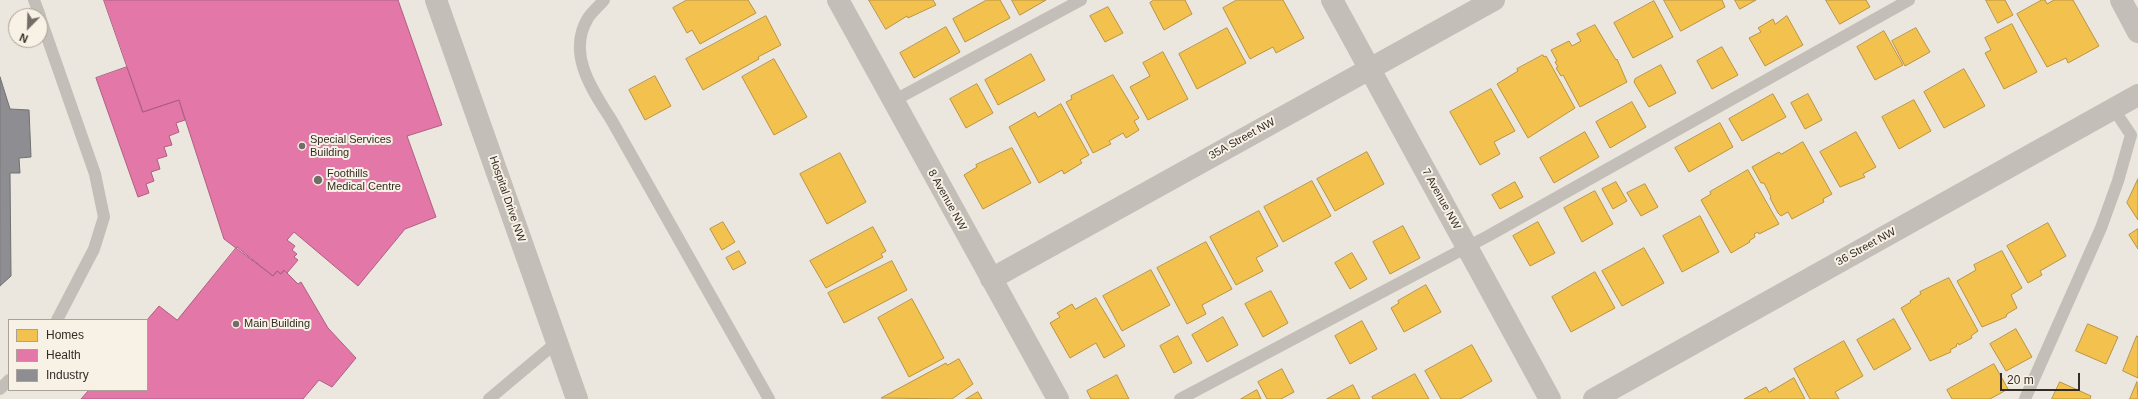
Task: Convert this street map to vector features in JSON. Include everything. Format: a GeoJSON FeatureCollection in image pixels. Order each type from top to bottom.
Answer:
{"type":"FeatureCollection","features":[{"type":"Feature","properties":{"kind":"street","name":"Hospital Drive NW"},"geometry":{"type":"LineString","coordinates":[[436,0],[577,399]]}},
{"type":"Feature","properties":{"kind":"street","name":"8 Avenue NW"},"geometry":{"type":"LineString","coordinates":[[838,0],[1058,399]]}},
{"type":"Feature","properties":{"kind":"street","name":"7 Avenue NW"},"geometry":{"type":"LineString","coordinates":[[1332,0],[1550,399]]}},
{"type":"Feature","properties":{"kind":"street","name":"35A Street NW"},"geometry":{"type":"LineString","coordinates":[[991,279],[1494,0]]}},
{"type":"Feature","properties":{"kind":"street"},"geometry":{"type":"LineString","coordinates":[[2121,0],[2138,32]]}},
{"type":"Feature","properties":{"kind":"street","name":"36 Street NW"},"geometry":{"type":"LineString","coordinates":[[1594,399],[2138,95]]}},
{"type":"Feature","properties":{"kind":"lane"},"geometry":{"type":"LineString","coordinates":[[604,0],[588,18],[579,42],[582,67],[589,85],[612,120],[769,399]]}},
{"type":"Feature","properties":{"kind":"lane"},"geometry":{"type":"LineString","coordinates":[[893,101],[1081,0]]}},
{"type":"Feature","properties":{"kind":"lane"},"geometry":{"type":"LineString","coordinates":[[1180,399],[1467,247],[1909,0]]}},
{"type":"Feature","properties":{"kind":"lane"},"geometry":{"type":"LineString","coordinates":[[48,39],[94,174],[104,217],[94,249],[57,319]]}},
{"type":"Feature","properties":{"kind":"lane"},"geometry":{"type":"LineString","coordinates":[[2025,399],[2101,228],[2118,181],[2131,135],[2113,108]]}},
{"type":"Feature","properties":{"kind":"lane"},"geometry":{"type":"LineString","coordinates":[[489,399],[557,342]]}},
{"type":"Feature","properties":{"kind":"lane"},"geometry":{"type":"LineString","coordinates":[[0,389],[8,381]]}},
{"type":"Feature","properties":{"kind":"building: Homes"},"geometry":{"type":"Polygon","coordinates":[[[687,0],[748,0],[756,13],[700,44],[692,30],[687,33],[673,8],[687,0]]]}},
{"type":"Feature","properties":{"kind":"building: Homes"},"geometry":{"type":"Polygon","coordinates":[[[869,0],[933,0],[936,5],[908,18],[907,16],[886,29],[869,0]]]}},
{"type":"Feature","properties":{"kind":"building: Homes"},"geometry":{"type":"Polygon","coordinates":[[[987,0],[1000,0],[1010,18],[965,42],[953,19],[987,0]]]}},
{"type":"Feature","properties":{"kind":"building: Homes"},"geometry":{"type":"Polygon","coordinates":[[[1012,0],[1046,0],[1020,15],[1012,0]]]}},
{"type":"Feature","properties":{"kind":"building: Homes"},"geometry":{"type":"Polygon","coordinates":[[[1154,0],[1185,0],[1192,14],[1164,30],[1150,3],[1154,0]]]}},
{"type":"Feature","properties":{"kind":"building: Homes"},"geometry":{"type":"Polygon","coordinates":[[[1237,0],[1283,0],[1304,38],[1276,53],[1273,47],[1250,59],[1223,8],[1237,0]]]}},
{"type":"Feature","properties":{"kind":"building: Homes"},"geometry":{"type":"Polygon","coordinates":[[[1664,0],[1722,0],[1725,7],[1681,31],[1664,0]]]}},
{"type":"Feature","properties":{"kind":"building: Homes"},"geometry":{"type":"Polygon","coordinates":[[[1735,0],[1756,0],[1740,9],[1735,0]]]}},
{"type":"Feature","properties":{"kind":"building: Homes"},"geometry":{"type":"Polygon","coordinates":[[[1826,0],[1866,0],[1870,7],[1840,24],[1826,0]]]}},
{"type":"Feature","properties":{"kind":"building: Homes"},"geometry":{"type":"Polygon","coordinates":[[[1986,0],[2005,0],[2013,15],[1998,23],[1986,0]]]}},
{"type":"Feature","properties":{"kind":"building: Homes"},"geometry":{"type":"Polygon","coordinates":[[[2042,0],[2045,0],[2047,4],[2054,0],[2073,0],[2099,46],[2068,63],[2066,58],[2047,67],[2017,14],[2042,0]]]}},
{"type":"Feature","properties":{"kind":"building: Homes"},"geometry":{"type":"Polygon","coordinates":[[[1654,1],[1673,37],[1633,58],[1614,23],[1654,1]]]}},
{"type":"Feature","properties":{"kind":"building: Homes"},"geometry":{"type":"Polygon","coordinates":[[[1108,7],[1123,33],[1105,42],[1090,16],[1108,7]]]}},
{"type":"Feature","properties":{"kind":"building: Homes"},"geometry":{"type":"Polygon","coordinates":[[[766,16],[781,45],[703,90],[686,59],[766,16]]]}},
{"type":"Feature","properties":{"kind":"building: Homes"},"geometry":{"type":"Polygon","coordinates":[[[1787,16],[1803,45],[1765,66],[1749,38],[1761,32],[1758,28],[1773,19],[1775,24],[1787,16]]]}},
{"type":"Feature","properties":{"kind":"building: Homes"},"geometry":{"type":"Polygon","coordinates":[[[2012,24],[2037,72],[2004,89],[1985,53],[1991,50],[1985,38],[2012,24]]]}},
{"type":"Feature","properties":{"kind":"building: Homes"},"geometry":{"type":"Polygon","coordinates":[[[1595,25],[1616,60],[1617,59],[1627,82],[1580,107],[1563,75],[1561,76],[1556,68],[1558,67],[1555,62],[1557,61],[1551,50],[1569,41],[1572,46],[1581,41],[1577,34],[1595,25]]]}},
{"type":"Feature","properties":{"kind":"building: Homes"},"geometry":{"type":"Polygon","coordinates":[[[946,27],[960,52],[914,78],[900,53],[946,27]]]}},
{"type":"Feature","properties":{"kind":"building: Homes"},"geometry":{"type":"Polygon","coordinates":[[[1227,28],[1246,63],[1197,89],[1179,54],[1227,28]]]}},
{"type":"Feature","properties":{"kind":"building: Homes"},"geometry":{"type":"Polygon","coordinates":[[[1916,28],[1930,52],[1905,66],[1892,41],[1916,28]]]}},
{"type":"Feature","properties":{"kind":"building: Homes"},"geometry":{"type":"Polygon","coordinates":[[[1884,31],[1903,65],[1875,80],[1857,47],[1884,31]]]}},
{"type":"Feature","properties":{"kind":"building: Homes"},"geometry":{"type":"Polygon","coordinates":[[[1722,47],[1738,75],[1712,89],[1697,61],[1722,47]]]}},
{"type":"Feature","properties":{"kind":"building: Homes"},"geometry":{"type":"Polygon","coordinates":[[[1163,52],[1188,99],[1148,120],[1130,87],[1150,76],[1143,63],[1163,52]]]}},
{"type":"Feature","properties":{"kind":"building: Homes"},"geometry":{"type":"Polygon","coordinates":[[[1031,54],[1045,80],[998,105],[985,80],[1031,54]]]}},
{"type":"Feature","properties":{"kind":"building: Homes"},"geometry":{"type":"Polygon","coordinates":[[[1543,55],[1544,57],[1546,56],[1575,108],[1528,138],[1497,84],[1518,71],[1517,69],[1543,55]]]}},
{"type":"Feature","properties":{"kind":"building: Homes"},"geometry":{"type":"Polygon","coordinates":[[[774,59],[807,117],[774,135],[742,77],[774,59]]]}},
{"type":"Feature","properties":{"kind":"building: Homes"},"geometry":{"type":"Polygon","coordinates":[[[1661,65],[1676,93],[1649,107],[1634,82],[1635,79],[1661,65]]]}},
{"type":"Feature","properties":{"kind":"building: Homes"},"geometry":{"type":"Polygon","coordinates":[[[1964,69],[1985,106],[1944,128],[1924,92],[1964,69]]]}},
{"type":"Feature","properties":{"kind":"building: Homes"},"geometry":{"type":"Polygon","coordinates":[[[1113,75],[1139,118],[1134,121],[1139,130],[1126,138],[1123,133],[1109,141],[1111,144],[1093,153],[1066,102],[1072,99],[1071,96],[1113,75]]]}},
{"type":"Feature","properties":{"kind":"building: Homes"},"geometry":{"type":"Polygon","coordinates":[[[655,76],[671,106],[645,120],[629,90],[655,76]]]}},
{"type":"Feature","properties":{"kind":"building: Homes"},"geometry":{"type":"Polygon","coordinates":[[[977,84],[993,113],[966,128],[950,99],[977,84]]]}},
{"type":"Feature","properties":{"kind":"building: Homes"},"geometry":{"type":"Polygon","coordinates":[[[1491,89],[1515,131],[1494,142],[1500,154],[1480,165],[1450,112],[1491,89]]]}},
{"type":"Feature","properties":{"kind":"building: Homes"},"geometry":{"type":"Polygon","coordinates":[[[1773,94],[1786,117],[1742,141],[1729,119],[1773,94]]]}},
{"type":"Feature","properties":{"kind":"building: Homes"},"geometry":{"type":"Polygon","coordinates":[[[1808,94],[1822,120],[1805,129],[1791,103],[1808,94]]]}},
{"type":"Feature","properties":{"kind":"building: Homes"},"geometry":{"type":"Polygon","coordinates":[[[1914,100],[1931,131],[1899,149],[1882,117],[1914,100]]]}},
{"type":"Feature","properties":{"kind":"building: Homes"},"geometry":{"type":"Polygon","coordinates":[[[1632,102],[1646,127],[1610,148],[1596,122],[1632,102]]]}},
{"type":"Feature","properties":{"kind":"building: Homes"},"geometry":{"type":"Polygon","coordinates":[[[1061,104],[1089,155],[1080,160],[1082,163],[1064,174],[1062,170],[1039,183],[1009,127],[1035,112],[1038,117],[1061,104]]]}},
{"type":"Feature","properties":{"kind":"building: Homes"},"geometry":{"type":"Polygon","coordinates":[[[1720,123],[1733,147],[1689,172],[1675,148],[1720,123]]]}},
{"type":"Feature","properties":{"kind":"building: Homes"},"geometry":{"type":"Polygon","coordinates":[[[1585,132],[1599,157],[1554,183],[1540,158],[1585,132]]]}},
{"type":"Feature","properties":{"kind":"building: Homes"},"geometry":{"type":"Polygon","coordinates":[[[1856,132],[1876,167],[1863,174],[1865,177],[1840,187],[1820,152],[1856,132]]]}},
{"type":"Feature","properties":{"kind":"building: Homes"},"geometry":{"type":"Polygon","coordinates":[[[1803,142],[1832,194],[1823,199],[1824,202],[1792,219],[1788,212],[1781,216],[1778,213],[1764,183],[1761,183],[1752,167],[1779,152],[1781,154],[1803,142]]]}},
{"type":"Feature","properties":{"kind":"building: Homes"},"geometry":{"type":"Polygon","coordinates":[[[1012,148],[1031,183],[983,209],[964,175],[977,167],[976,165],[1012,148]]]}},
{"type":"Feature","properties":{"kind":"building: Homes"},"geometry":{"type":"Polygon","coordinates":[[[1367,152],[1384,184],[1335,211],[1317,179],[1367,152]]]}},
{"type":"Feature","properties":{"kind":"building: Homes"},"geometry":{"type":"Polygon","coordinates":[[[840,153],[866,202],[827,224],[800,174],[840,153]]]}},
{"type":"Feature","properties":{"kind":"building: Homes"},"geometry":{"type":"Polygon","coordinates":[[[1748,170],[1779,224],[1759,234],[1758,232],[1754,234],[1755,237],[1749,241],[1750,242],[1731,253],[1701,200],[1711,194],[1710,192],[1748,170]]]}},
{"type":"Feature","properties":{"kind":"building: Homes"},"geometry":{"type":"Polygon","coordinates":[[[2138,179],[2138,220],[2127,203],[2138,179]]]}},
{"type":"Feature","properties":{"kind":"building: Homes"},"geometry":{"type":"Polygon","coordinates":[[[1312,181],[1331,216],[1283,242],[1264,207],[1312,181]]]}},
{"type":"Feature","properties":{"kind":"building: Homes"},"geometry":{"type":"Polygon","coordinates":[[[1515,182],[1523,197],[1500,209],[1492,195],[1515,182]]]}},
{"type":"Feature","properties":{"kind":"building: Homes"},"geometry":{"type":"Polygon","coordinates":[[[1616,182],[1627,201],[1613,209],[1602,189],[1616,182]]]}},
{"type":"Feature","properties":{"kind":"building: Homes"},"geometry":{"type":"Polygon","coordinates":[[[1645,184],[1658,207],[1641,216],[1627,193],[1645,184]]]}},
{"type":"Feature","properties":{"kind":"building: Homes"},"geometry":{"type":"Polygon","coordinates":[[[1595,191],[1613,224],[1582,242],[1564,208],[1595,191]]]}},
{"type":"Feature","properties":{"kind":"building: Homes"},"geometry":{"type":"Polygon","coordinates":[[[1259,211],[1278,246],[1256,258],[1263,271],[1236,285],[1210,237],[1259,211]]]}},
{"type":"Feature","properties":{"kind":"building: Homes"},"geometry":{"type":"Polygon","coordinates":[[[1700,216],[1719,252],[1682,272],[1663,236],[1700,216]]]}},
{"type":"Feature","properties":{"kind":"building: Homes"},"geometry":{"type":"Polygon","coordinates":[[[723,222],[735,242],[722,250],[710,229],[723,222]]]}},
{"type":"Feature","properties":{"kind":"building: Homes"},"geometry":{"type":"Polygon","coordinates":[[[1538,222],[1555,253],[1530,266],[1513,236],[1538,222]]]}},
{"type":"Feature","properties":{"kind":"building: Homes"},"geometry":{"type":"Polygon","coordinates":[[[2048,223],[2066,256],[2040,271],[2042,275],[2028,283],[2007,246],[2048,223]]]}},
{"type":"Feature","properties":{"kind":"building: Homes"},"geometry":{"type":"Polygon","coordinates":[[[1403,226],[1420,258],[1390,274],[1373,242],[1403,226]]]}},
{"type":"Feature","properties":{"kind":"building: Homes"},"geometry":{"type":"Polygon","coordinates":[[[873,227],[886,251],[881,254],[883,257],[826,288],[810,261],[873,227]]]}},
{"type":"Feature","properties":{"kind":"building: Homes"},"geometry":{"type":"Polygon","coordinates":[[[2138,229],[2138,249],[2129,235],[2138,229]]]}},
{"type":"Feature","properties":{"kind":"building: Homes"},"geometry":{"type":"Polygon","coordinates":[[[1206,242],[1232,289],[1202,305],[1206,314],[1187,324],[1157,268],[1206,242]]]}},
{"type":"Feature","properties":{"kind":"building: Homes"},"geometry":{"type":"Polygon","coordinates":[[[1644,248],[1664,283],[1622,306],[1602,271],[1644,248]]]}},
{"type":"Feature","properties":{"kind":"building: Homes"},"geometry":{"type":"Polygon","coordinates":[[[739,251],[746,263],[733,270],[726,258],[739,251]]]}},
{"type":"Feature","properties":{"kind":"building: Homes"},"geometry":{"type":"Polygon","coordinates":[[[2002,251],[2022,288],[2011,295],[2017,308],[2007,314],[2006,317],[1982,327],[1957,281],[1976,270],[1974,265],[2002,251]]]}},
{"type":"Feature","properties":{"kind":"building: Homes"},"geometry":{"type":"Polygon","coordinates":[[[1352,253],[1367,279],[1350,289],[1335,263],[1352,253]]]}},
{"type":"Feature","properties":{"kind":"building: Homes"},"geometry":{"type":"Polygon","coordinates":[[[892,261],[907,290],[844,323],[828,293],[892,261]]]}},
{"type":"Feature","properties":{"kind":"building: Homes"},"geometry":{"type":"Polygon","coordinates":[[[1151,270],[1170,305],[1122,331],[1103,296],[1151,270]]]}},
{"type":"Feature","properties":{"kind":"building: Homes"},"geometry":{"type":"Polygon","coordinates":[[[1595,272],[1615,308],[1571,332],[1552,297],[1595,272]]]}},
{"type":"Feature","properties":{"kind":"building: Homes"},"geometry":{"type":"Polygon","coordinates":[[[1949,278],[1978,331],[1971,336],[1972,338],[1959,345],[1958,343],[1956,345],[1957,346],[1950,350],[1951,352],[1930,361],[1901,308],[1921,294],[1920,292],[1949,278]]]}},
{"type":"Feature","properties":{"kind":"building: Homes"},"geometry":{"type":"Polygon","coordinates":[[[1426,285],[1441,312],[1404,332],[1391,308],[1399,303],[1398,301],[1426,285]]]}},
{"type":"Feature","properties":{"kind":"building: Homes"},"geometry":{"type":"Polygon","coordinates":[[[1271,291],[1288,323],[1263,337],[1245,304],[1271,291]]]}},
{"type":"Feature","properties":{"kind":"building: Homes"},"geometry":{"type":"Polygon","coordinates":[[[1096,298],[1125,346],[1104,358],[1096,343],[1070,358],[1050,323],[1060,317],[1057,313],[1072,304],[1075,309],[1096,298]]]}},
{"type":"Feature","properties":{"kind":"building: Homes"},"geometry":{"type":"Polygon","coordinates":[[[912,299],[944,358],[909,377],[878,318],[912,299]]]}},
{"type":"Feature","properties":{"kind":"building: Homes"},"geometry":{"type":"Polygon","coordinates":[[[1223,317],[1238,345],[1207,362],[1192,335],[1223,317]]]}},
{"type":"Feature","properties":{"kind":"building: Homes"},"geometry":{"type":"Polygon","coordinates":[[[1894,319],[1911,349],[1874,370],[1857,340],[1894,319]]]}},
{"type":"Feature","properties":{"kind":"building: Homes"},"geometry":{"type":"Polygon","coordinates":[[[1362,321],[1377,349],[1350,364],[1335,336],[1362,321]]]}},
{"type":"Feature","properties":{"kind":"building: Homes"},"geometry":{"type":"Polygon","coordinates":[[[2088,324],[2118,337],[2106,364],[2076,351],[2088,324]]]}},
{"type":"Feature","properties":{"kind":"building: Homes"},"geometry":{"type":"Polygon","coordinates":[[[2016,329],[2032,357],[2006,371],[1990,344],[2016,329]]]}},
{"type":"Feature","properties":{"kind":"building: Homes"},"geometry":{"type":"Polygon","coordinates":[[[1178,336],[1192,363],[1174,373],[1160,346],[1178,336]]]}},
{"type":"Feature","properties":{"kind":"building: Homes"},"geometry":{"type":"Polygon","coordinates":[[[2137,336],[2138,337],[2138,378],[2123,371],[2137,336]]]}},
{"type":"Feature","properties":{"kind":"building: Homes"},"geometry":{"type":"Polygon","coordinates":[[[1844,341],[1863,376],[1835,392],[1839,399],[1810,399],[1794,369],[1844,341]]]}},
{"type":"Feature","properties":{"kind":"building: Homes"},"geometry":{"type":"Polygon","coordinates":[[[1472,345],[1492,381],[1460,399],[1441,399],[1425,371],[1472,345]]]}},
{"type":"Feature","properties":{"kind":"building: Homes"},"geometry":{"type":"Polygon","coordinates":[[[959,359],[973,384],[952,399],[881,398],[946,363],[947,365],[959,359]]]}},
{"type":"Feature","properties":{"kind":"building: Homes"},"geometry":{"type":"Polygon","coordinates":[[[1994,364],[2008,389],[1990,399],[1952,399],[1947,390],[1994,364]]]}},
{"type":"Feature","properties":{"kind":"building: Homes"},"geometry":{"type":"Polygon","coordinates":[[[1282,369],[1294,392],[1281,399],[1267,399],[1258,382],[1282,369]]]}},
{"type":"Feature","properties":{"kind":"building: Homes"},"geometry":{"type":"Polygon","coordinates":[[[1415,374],[1429,399],[1373,399],[1372,397],[1415,374]]]}},
{"type":"Feature","properties":{"kind":"building: Homes"},"geometry":{"type":"Polygon","coordinates":[[[1117,375],[1129,399],[1091,399],[1087,391],[1117,375]]]}},
{"type":"Feature","properties":{"kind":"building: Homes"},"geometry":{"type":"Polygon","coordinates":[[[1794,378],[1805,399],[1744,399],[1766,387],[1769,392],[1794,378]]]}},
{"type":"Feature","properties":{"kind":"building: Homes"},"geometry":{"type":"Polygon","coordinates":[[[2060,382],[2091,396],[2090,399],[2052,399],[2060,382]]]}},
{"type":"Feature","properties":{"kind":"building: Homes"},"geometry":{"type":"Polygon","coordinates":[[[2137,382],[2138,399],[2130,399],[2137,382]]]}},
{"type":"Feature","properties":{"kind":"building: Homes"},"geometry":{"type":"Polygon","coordinates":[[[1353,385],[1360,399],[1327,399],[1353,385]]]}},
{"type":"Feature","properties":{"kind":"building: Homes"},"geometry":{"type":"Polygon","coordinates":[[[1257,390],[1261,399],[1241,399],[1257,390]]]}},
{"type":"Feature","properties":{"kind":"building: Homes"},"geometry":{"type":"Polygon","coordinates":[[[978,392],[982,399],[966,399],[978,392]]]}},
{"type":"Feature","properties":{"kind":"building: Health","name":"Special Services Building"},"geometry":{"type":"Polygon","coordinates":[[[104,0],[398,0],[442,125],[407,136],[436,217],[405,229],[358,286],[294,232],[287,240],[295,246],[292,250],[297,254],[294,257],[298,260],[287,273],[284,270],[281,274],[277,271],[273,276],[224,239],[179,100],[143,112],[104,0]]]}},
{"type":"Feature","properties":{"kind":"building: Health"},"geometry":{"type":"Polygon","coordinates":[[[127,67],[143,112],[179,100],[185,120],[176,123],[179,132],[169,136],[172,145],[164,147],[167,156],[157,159],[160,169],[151,172],[154,181],[146,184],[149,193],[138,197],[96,78],[127,67]]]}},
{"type":"Feature","properties":{"kind":"building: Health","name":"Main Building"},"geometry":{"type":"Polygon","coordinates":[[[237,247],[273,276],[277,271],[281,274],[284,270],[298,284],[301,282],[328,328],[356,358],[332,387],[319,380],[303,399],[81,399],[88,391],[148,391],[148,319],[159,306],[177,320],[237,247]]]}},
{"type":"Feature","properties":{"kind":"building: Industry"},"geometry":{"type":"Polygon","coordinates":[[[0,77],[10,109],[29,110],[31,157],[19,158],[20,173],[10,173],[11,276],[0,286],[0,77]]]}},
{"type":"Feature","properties":{"kind":"place","name":"Special Services Building"},"geometry":{"type":"Point","coordinates":[302,146]}},
{"type":"Feature","properties":{"kind":"place","name":"Foothills Medical Centre"},"geometry":{"type":"Point","coordinates":[318,180]}},
{"type":"Feature","properties":{"kind":"place","name":"Main Building"},"geometry":{"type":"Point","coordinates":[236,324]}}]}
